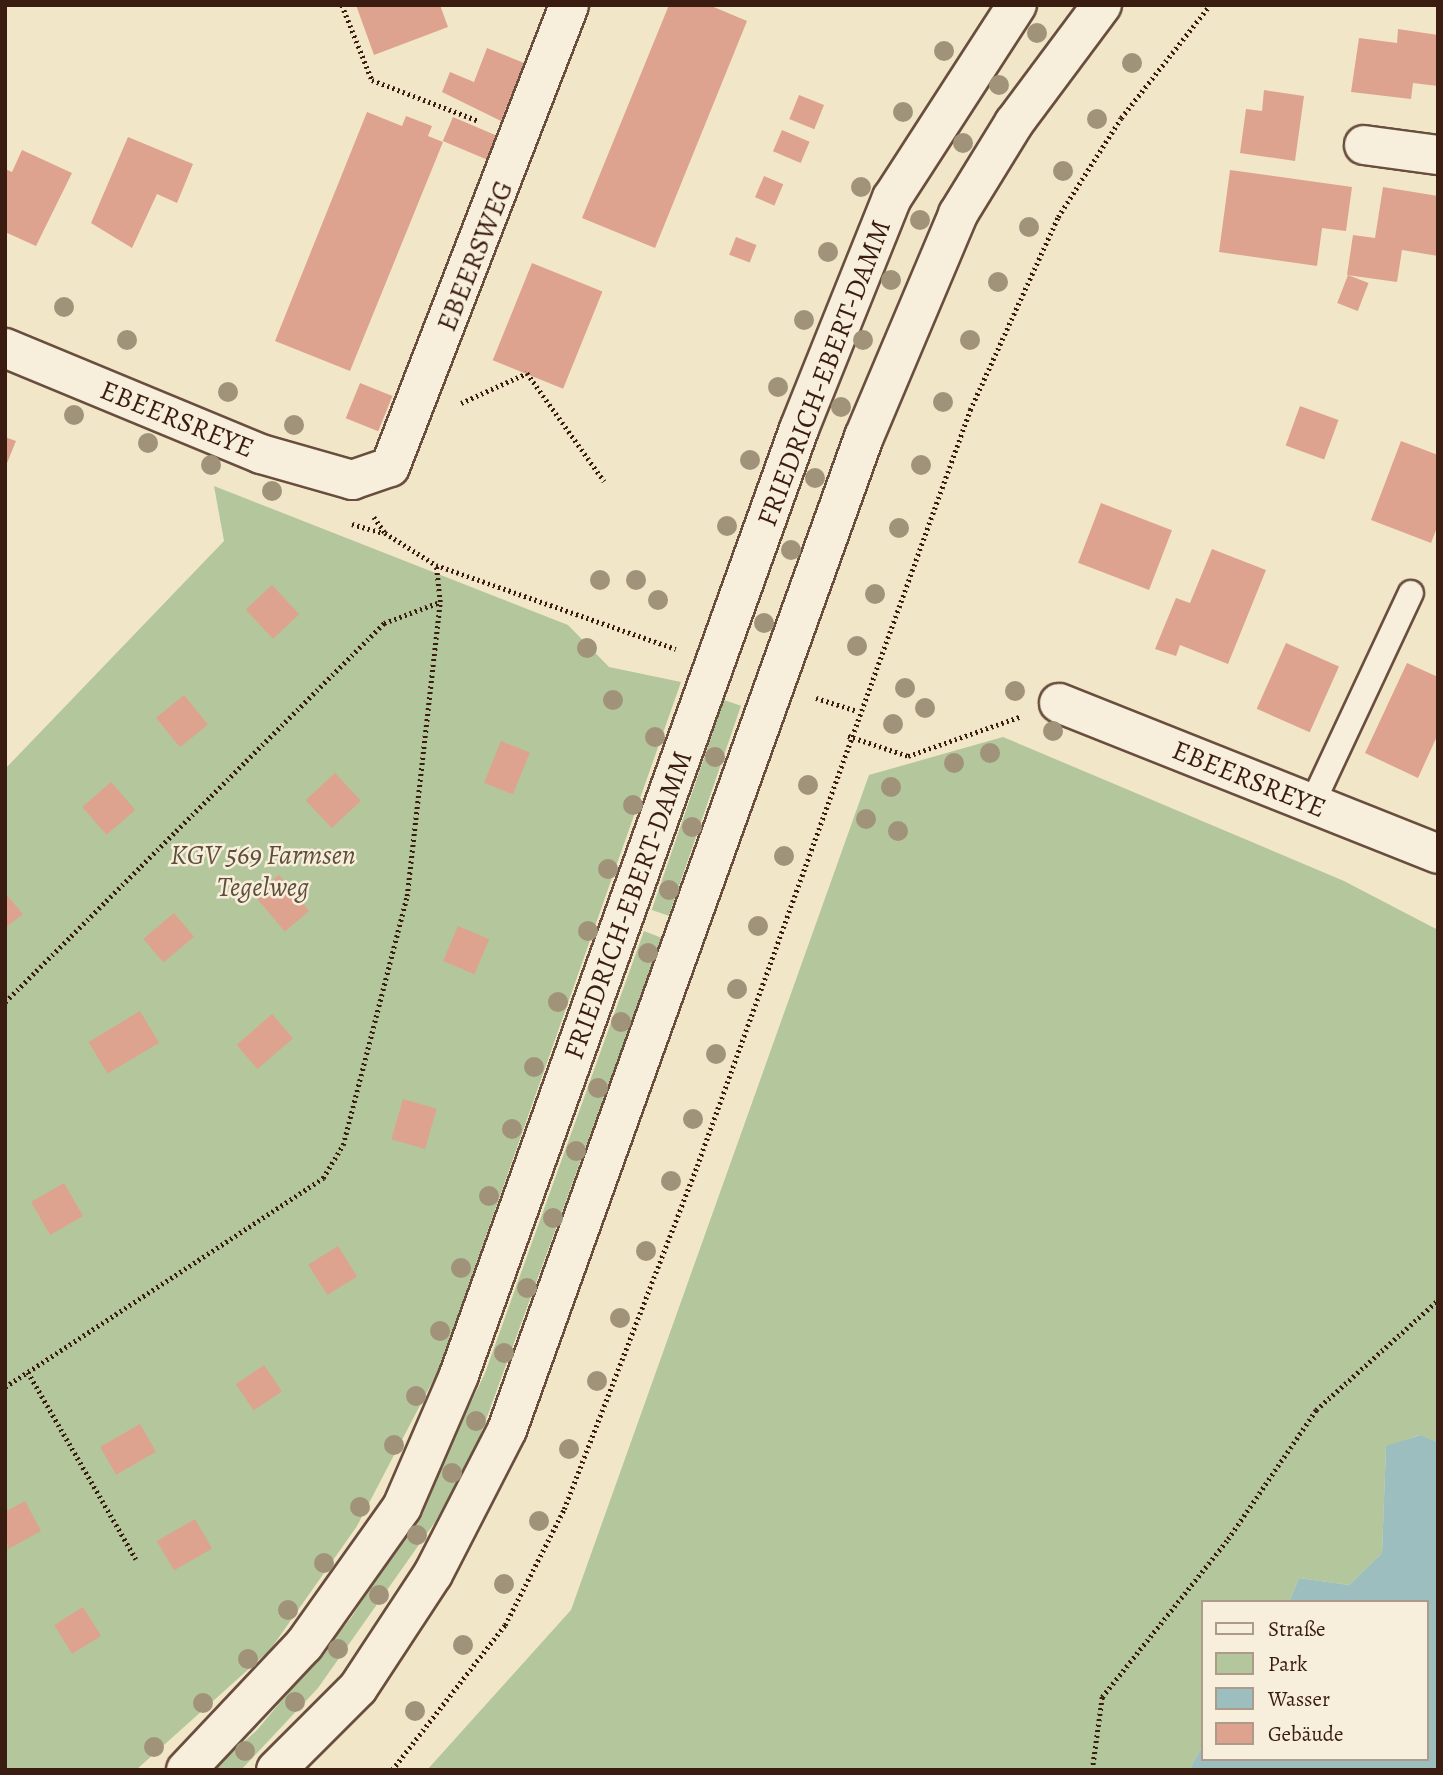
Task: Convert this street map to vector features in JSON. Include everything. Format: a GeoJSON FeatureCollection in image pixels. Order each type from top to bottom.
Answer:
{"type":"FeatureCollection","features":[{"type":"Feature","properties":{"kind":"main road","name":"EBEERSWEG"},"geometry":{"type":"LineString","coordinates":[[352,480],[390,467],[523,137],[569,5]]}},
{"type":"Feature","properties":{"kind":"main road","name":"FRIEDRICH-EBERT-DAMM"},"geometry":{"type":"LineString","coordinates":[[186,1770],[304,1645],[402,1507],[459,1375],[799,429],[892,198],[1017,5]]}},
{"type":"Feature","properties":{"kind":"main road"},"geometry":{"type":"LineString","coordinates":[[276,1770],[358,1688],[433,1574],[508,1430],[869,425],[958,214],[1014,122],[1102,5]]}},
{"type":"Feature","properties":{"kind":"main road"},"geometry":{"type":"LineString","coordinates":[[1364,145],[1438,155]]}},
{"type":"Feature","properties":{"kind":"main road","name":"EBEERSREYE"},"geometry":{"type":"LineString","coordinates":[[5,348],[261,454],[352,480]]}},
{"type":"Feature","properties":{"kind":"main road","name":"EBEERSREYE"},"geometry":{"type":"LineString","coordinates":[[1059,703],[1438,854]]}},
{"type":"Feature","properties":{"kind":"lane"},"geometry":{"type":"LineString","coordinates":[[1312,804],[1411,593]]}},
{"type":"Feature","properties":{"kind":"path"},"geometry":{"type":"LineString","coordinates":[[342,5],[372,80],[523,137]]}},
{"type":"Feature","properties":{"kind":"path"},"geometry":{"type":"LineString","coordinates":[[393,1770],[505,1625],[564,1509],[697,1166],[848,736],[970,410],[1058,217],[1121,118],[1210,5]]}},
{"type":"Feature","properties":{"kind":"path"},"geometry":{"type":"LineString","coordinates":[[405,429],[527,373],[604,481]]}},
{"type":"Feature","properties":{"kind":"path"},"geometry":{"type":"LineString","coordinates":[[352,480],[385,533],[436,565],[681,650]]}},
{"type":"Feature","properties":{"kind":"path"},"geometry":{"type":"LineString","coordinates":[[5,1387],[323,1178],[342,1145],[407,895],[440,601],[436,565]]}},
{"type":"Feature","properties":{"kind":"path"},"geometry":{"type":"LineString","coordinates":[[5,1002],[384,623],[440,601]]}},
{"type":"Feature","properties":{"kind":"path"},"geometry":{"type":"LineString","coordinates":[[809,696],[857,712]]}},
{"type":"Feature","properties":{"kind":"path"},"geometry":{"type":"LineString","coordinates":[[848,736],[908,756],[1059,703]]}},
{"type":"Feature","properties":{"kind":"path"},"geometry":{"type":"LineString","coordinates":[[1092,1770],[1102,1697],[1228,1539],[1316,1410],[1438,1300]]}},
{"type":"Feature","properties":{"kind":"path"},"geometry":{"type":"LineString","coordinates":[[28,1372],[136,1559]]}},
{"type":"Feature","properties":{"kind":"green space","name":"KGV 569 Farmsen Tegelweg"},"geometry":{"type":"Polygon","coordinates":[[[214,486],[568,625],[609,667],[681,682],[439,1369],[357,1526],[270,1650],[136,1770],[5,1770],[5,769],[224,541],[214,486]]]}},
{"type":"Feature","properties":{"kind":"green space"},"geometry":{"type":"Polygon","coordinates":[[[724,700],[741,706],[669,916],[652,910],[724,700]]]}},
{"type":"Feature","properties":{"kind":"green space"},"geometry":{"type":"Polygon","coordinates":[[[1003,737],[1344,881],[1438,930],[1438,1442],[1419,1435],[1386,1447],[1382,1553],[1349,1585],[1299,1578],[1290,1600],[1202,1600],[1202,1747],[1189,1770],[427,1770],[571,1610],[869,775],[1003,737]]]}},
{"type":"Feature","properties":{"kind":"green space"},"geometry":{"type":"Polygon","coordinates":[[[644,931],[662,938],[476,1447],[435,1522],[318,1688],[241,1770],[212,1770],[257,1730],[351,1618],[419,1512],[485,1373],[644,931]]]}},
{"type":"Feature","properties":{"kind":"water"},"geometry":{"type":"Polygon","coordinates":[[[1420,1435],[1438,1442],[1438,1770],[1189,1770],[1202,1747],[1202,1761],[1429,1761],[1429,1600],[1290,1600],[1299,1578],[1349,1585],[1382,1553],[1386,1446],[1420,1435]]]}},
{"type":"Feature","properties":{"kind":"building"},"geometry":{"type":"Polygon","coordinates":[[[356,5],[440,5],[448,27],[374,55],[356,5]]]}},
{"type":"Feature","properties":{"kind":"building"},"geometry":{"type":"Polygon","coordinates":[[[669,5],[709,5],[747,21],[655,248],[582,218],[669,5]]]}},
{"type":"Feature","properties":{"kind":"building"},"geometry":{"type":"Polygon","coordinates":[[[1398,29],[1438,35],[1438,86],[1413,83],[1411,99],[1351,92],[1359,38],[1397,43],[1398,29]]]}},
{"type":"Feature","properties":{"kind":"building"},"geometry":{"type":"Polygon","coordinates":[[[487,48],[524,63],[501,121],[442,92],[450,72],[474,82],[487,48]]]}},
{"type":"Feature","properties":{"kind":"building"},"geometry":{"type":"Polygon","coordinates":[[[1264,90],[1304,96],[1295,161],[1240,153],[1246,109],[1262,111],[1264,90]]]}},
{"type":"Feature","properties":{"kind":"building"},"geometry":{"type":"Polygon","coordinates":[[[799,95],[824,105],[814,129],[789,119],[799,95]]]}},
{"type":"Feature","properties":{"kind":"building"},"geometry":{"type":"Polygon","coordinates":[[[367,112],[402,126],[406,116],[432,126],[428,136],[443,142],[350,371],[275,341],[367,112]]]}},
{"type":"Feature","properties":{"kind":"building"},"geometry":{"type":"Polygon","coordinates":[[[453,117],[498,136],[488,160],[443,141],[453,117]]]}},
{"type":"Feature","properties":{"kind":"building"},"geometry":{"type":"Polygon","coordinates":[[[782,130],[810,142],[801,163],[773,151],[782,130]]]}},
{"type":"Feature","properties":{"kind":"building"},"geometry":{"type":"Polygon","coordinates":[[[128,137],[193,164],[177,203],[157,194],[132,248],[91,223],[128,137]]]}},
{"type":"Feature","properties":{"kind":"building"},"geometry":{"type":"Polygon","coordinates":[[[22,150],[72,173],[36,246],[5,232],[5,169],[12,172],[22,150]]]}},
{"type":"Feature","properties":{"kind":"building"},"geometry":{"type":"Polygon","coordinates":[[[1230,170],[1352,187],[1346,231],[1322,228],[1317,266],[1219,252],[1230,170]]]}},
{"type":"Feature","properties":{"kind":"building"},"geometry":{"type":"Polygon","coordinates":[[[764,176],[783,184],[774,205],[755,197],[764,176]]]}},
{"type":"Feature","properties":{"kind":"building"},"geometry":{"type":"Polygon","coordinates":[[[1383,187],[1438,196],[1438,256],[1402,250],[1397,282],[1347,275],[1353,235],[1375,238],[1383,187]]]}},
{"type":"Feature","properties":{"kind":"building"},"geometry":{"type":"Polygon","coordinates":[[[736,237],[757,245],[750,263],[729,255],[736,237]]]}},
{"type":"Feature","properties":{"kind":"building"},"geometry":{"type":"Polygon","coordinates":[[[532,263],[602,291],[563,389],[493,360],[532,263]]]}},
{"type":"Feature","properties":{"kind":"building"},"geometry":{"type":"Polygon","coordinates":[[[1348,275],[1369,283],[1358,311],[1337,303],[1348,275]]]}},
{"type":"Feature","properties":{"kind":"building"},"geometry":{"type":"Polygon","coordinates":[[[360,383],[392,396],[378,431],[346,418],[360,383]]]}},
{"type":"Feature","properties":{"kind":"building"},"geometry":{"type":"Polygon","coordinates":[[[1300,406],[1339,420],[1324,459],[1286,445],[1300,406]]]}},
{"type":"Feature","properties":{"kind":"building"},"geometry":{"type":"Polygon","coordinates":[[[5,437],[16,441],[5,468],[5,437]]]}},
{"type":"Feature","properties":{"kind":"building"},"geometry":{"type":"Polygon","coordinates":[[[1401,441],[1438,455],[1438,525],[1431,543],[1371,520],[1401,441]]]}},
{"type":"Feature","properties":{"kind":"building"},"geometry":{"type":"Polygon","coordinates":[[[1101,503],[1172,530],[1149,590],[1078,563],[1101,503]]]}},
{"type":"Feature","properties":{"kind":"building"},"geometry":{"type":"Polygon","coordinates":[[[1212,549],[1266,570],[1228,664],[1180,645],[1176,656],[1155,649],[1176,598],[1190,603],[1212,549]]]}},
{"type":"Feature","properties":{"kind":"building"},"geometry":{"type":"Polygon","coordinates":[[[272,585],[299,614],[273,639],[246,610],[272,585]]]}},
{"type":"Feature","properties":{"kind":"building"},"geometry":{"type":"Polygon","coordinates":[[[1286,643],[1339,667],[1310,732],[1257,709],[1286,643]]]}},
{"type":"Feature","properties":{"kind":"building"},"geometry":{"type":"Polygon","coordinates":[[[1407,663],[1438,677],[1438,734],[1418,778],[1365,753],[1407,663]]]}},
{"type":"Feature","properties":{"kind":"building"},"geometry":{"type":"Polygon","coordinates":[[[184,695],[208,725],[180,747],[156,718],[184,695]]]}},
{"type":"Feature","properties":{"kind":"building"},"geometry":{"type":"Polygon","coordinates":[[[501,741],[530,753],[513,794],[484,783],[501,741]]]}},
{"type":"Feature","properties":{"kind":"building"},"geometry":{"type":"Polygon","coordinates":[[[335,773],[361,801],[332,828],[306,800],[335,773]]]}},
{"type":"Feature","properties":{"kind":"building"},"geometry":{"type":"Polygon","coordinates":[[[111,782],[135,810],[107,835],[82,807],[111,782]]]}},
{"type":"Feature","properties":{"kind":"building"},"geometry":{"type":"Polygon","coordinates":[[[279,875],[309,911],[285,932],[254,896],[279,875]]]}},
{"type":"Feature","properties":{"kind":"building"},"geometry":{"type":"Polygon","coordinates":[[[5,893],[23,914],[5,928],[5,893]]]}},
{"type":"Feature","properties":{"kind":"building"},"geometry":{"type":"Polygon","coordinates":[[[174,913],[194,937],[163,962],[143,939],[174,913]]]}},
{"type":"Feature","properties":{"kind":"building"},"geometry":{"type":"Polygon","coordinates":[[[458,926],[489,939],[474,974],[443,961],[458,926]]]}},
{"type":"Feature","properties":{"kind":"building"},"geometry":{"type":"Polygon","coordinates":[[[140,1011],[159,1043],[108,1074],[89,1042],[140,1011]]]}},
{"type":"Feature","properties":{"kind":"building"},"geometry":{"type":"Polygon","coordinates":[[[272,1014],[293,1038],[258,1069],[237,1045],[272,1014]]]}},
{"type":"Feature","properties":{"kind":"building"},"geometry":{"type":"Polygon","coordinates":[[[403,1099],[437,1109],[425,1149],[391,1139],[403,1099]]]}},
{"type":"Feature","properties":{"kind":"building"},"geometry":{"type":"Polygon","coordinates":[[[64,1183],[83,1216],[50,1235],[31,1202],[64,1183]]]}},
{"type":"Feature","properties":{"kind":"building"},"geometry":{"type":"Polygon","coordinates":[[[338,1246],[357,1277],[327,1295],[308,1265],[338,1246]]]}},
{"type":"Feature","properties":{"kind":"building"},"geometry":{"type":"Polygon","coordinates":[[[264,1365],[282,1392],[254,1411],[236,1384],[264,1365]]]}},
{"type":"Feature","properties":{"kind":"building"},"geometry":{"type":"Polygon","coordinates":[[[140,1424],[156,1452],[116,1475],[100,1447],[140,1424]]]}},
{"type":"Feature","properties":{"kind":"building"},"geometry":{"type":"Polygon","coordinates":[[[25,1501],[41,1531],[8,1549],[5,1512],[25,1501]]]}},
{"type":"Feature","properties":{"kind":"building"},"geometry":{"type":"Polygon","coordinates":[[[195,1519],[212,1548],[174,1570],[157,1541],[195,1519]]]}},
{"type":"Feature","properties":{"kind":"building"},"geometry":{"type":"Polygon","coordinates":[[[83,1607],[101,1636],[72,1654],[54,1625],[83,1607]]]}}]}
